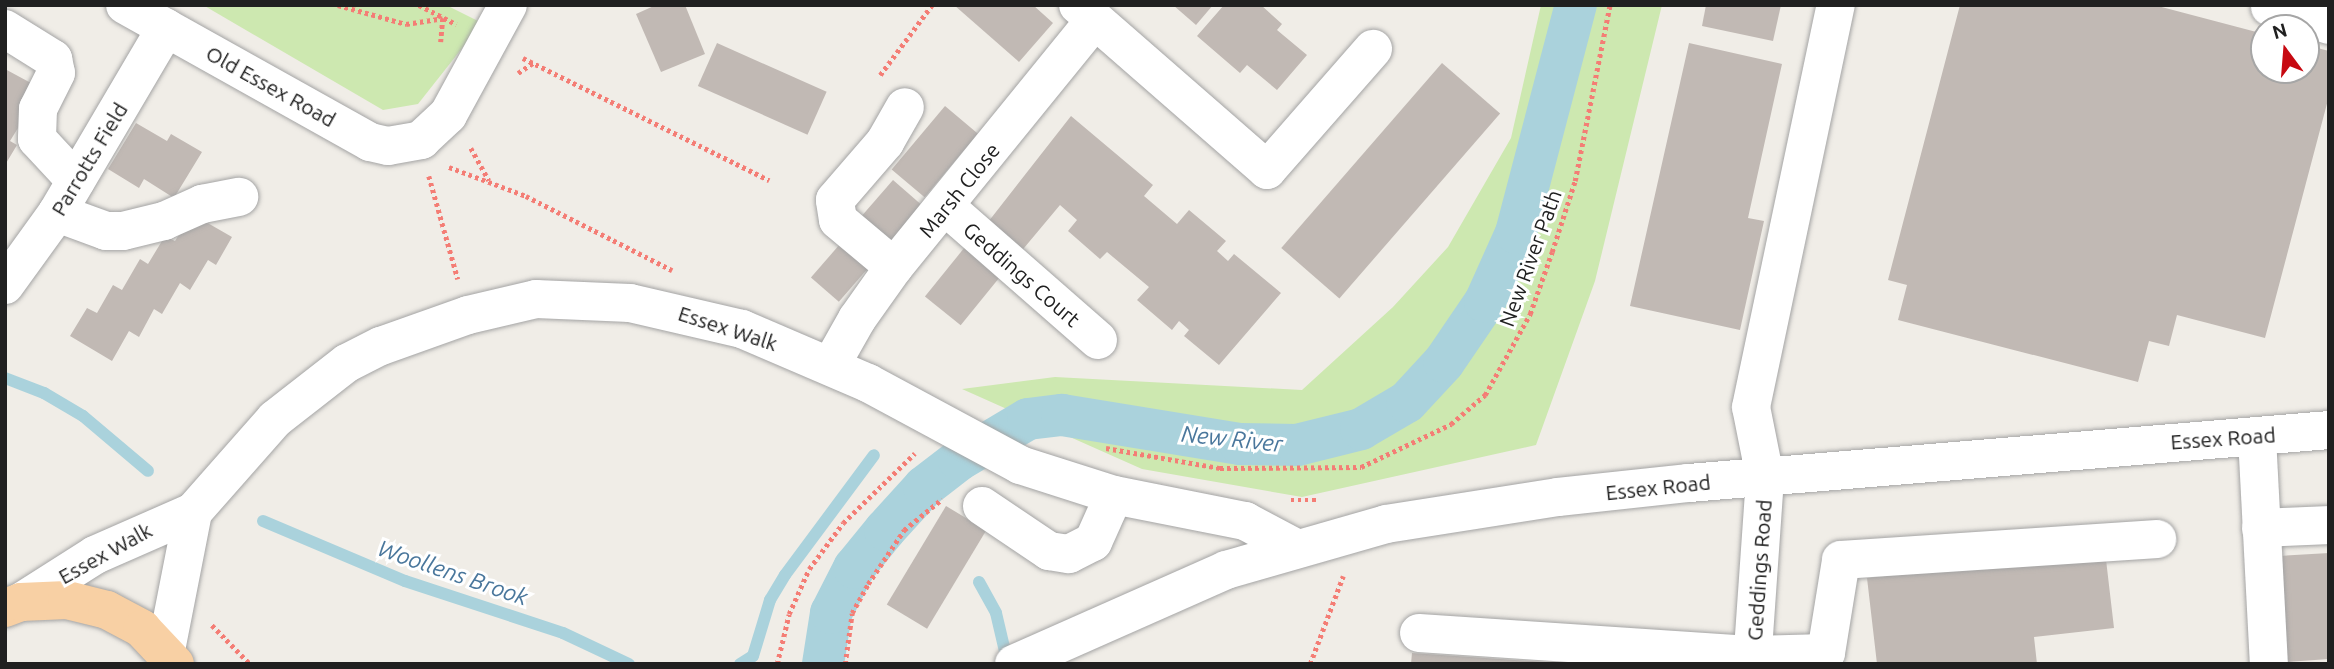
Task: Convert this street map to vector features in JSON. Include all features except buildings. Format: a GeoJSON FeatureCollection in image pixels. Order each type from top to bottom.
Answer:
{"type":"FeatureCollection","features":[{"type":"Feature","properties":{"kind":"main road"},"geometry":{"type":"LineString","coordinates":[[13,605],[67,600],[107,610],[142,629],[170,657]]}},
{"type":"Feature","properties":{"kind":"street","name":"Old Essex Road"},"geometry":{"type":"LineString","coordinates":[[125,5],[370,142],[423,150]]}},
{"type":"Feature","properties":{"kind":"street"},"geometry":{"type":"LineString","coordinates":[[423,150],[449,115],[508,5]]}},
{"type":"Feature","properties":{"kind":"street","name":"Geddings Road"},"geometry":{"type":"LineString","coordinates":[[1752,659],[1765,477],[1751,407],[1836,5]]}},
{"type":"Feature","properties":{"kind":"street"},"geometry":{"type":"LineString","coordinates":[[2270,7],[2329,25]]}},
{"type":"Feature","properties":{"kind":"street","name":"Marsh Close"},"geometry":{"type":"LineString","coordinates":[[831,365],[857,318],[894,268],[946,207],[1086,13],[1267,170],[1373,49]]}},
{"type":"Feature","properties":{"kind":"street","name":"Parrotts Field"},"geometry":{"type":"LineString","coordinates":[[5,285],[57,213],[166,28]]}},
{"type":"Feature","properties":{"kind":"street"},"geometry":{"type":"LineString","coordinates":[[5,29],[53,59],[57,74],[38,109],[37,139],[76,181]]}},
{"type":"Feature","properties":{"kind":"street"},"geometry":{"type":"LineString","coordinates":[[894,268],[838,220],[835,200],[885,142],[905,107]]}},
{"type":"Feature","properties":{"kind":"street"},"geometry":{"type":"LineString","coordinates":[[57,213],[106,232],[123,231],[164,221],[202,204],[239,197]]}},
{"type":"Feature","properties":{"kind":"street","name":"Geddings Court"},"geometry":{"type":"LineString","coordinates":[[946,207],[1098,340]]}},
{"type":"Feature","properties":{"kind":"street","name":"Essex Walk"},"geometry":{"type":"LineString","coordinates":[[13,605],[95,555],[193,512],[275,419],[347,363],[417,330],[536,299],[643,305],[742,329],[831,365],[1010,460],[1114,495],[1245,520],[1294,547]]}},
{"type":"Feature","properties":{"kind":"street","name":"Essex Road"},"geometry":{"type":"LineString","coordinates":[[1014,664],[1226,570],[1294,547],[1386,524],[1558,497],[2329,430]]}},
{"type":"Feature","properties":{"kind":"street"},"geometry":{"type":"LineString","coordinates":[[2257,437],[2269,664]]}},
{"type":"Feature","properties":{"kind":"street"},"geometry":{"type":"LineString","coordinates":[[982,506],[1049,551],[1069,554],[1093,542],[1114,495]]}},
{"type":"Feature","properties":{"kind":"street","name":"Essex Walk"},"geometry":{"type":"LineString","coordinates":[[170,657],[193,512]]}},
{"type":"Feature","properties":{"kind":"street"},"geometry":{"type":"LineString","coordinates":[[2261,528],[2329,524]]}},
{"type":"Feature","properties":{"kind":"street"},"geometry":{"type":"LineString","coordinates":[[1419,633],[1752,659],[1826,653],[1841,560],[2157,539]]}},
{"type":"Feature","properties":{"kind":"path"},"geometry":{"type":"LineString","coordinates":[[338,5],[406,24],[443,18]]}},
{"type":"Feature","properties":{"kind":"path"},"geometry":{"type":"LineString","coordinates":[[419,5],[769,180]]}},
{"type":"Feature","properties":{"kind":"path","name":"New River Path"},"geometry":{"type":"LineString","coordinates":[[1070,482],[1092,446],[1220,468],[1361,467],[1451,424],[1486,395],[1530,314],[1552,251],[1577,168],[1610,5]]}},
{"type":"Feature","properties":{"kind":"path"},"geometry":{"type":"LineString","coordinates":[[423,150],[526,196],[685,278]]}},
{"type":"Feature","properties":{"kind":"path"},"geometry":{"type":"LineString","coordinates":[[423,150],[460,286]]}},
{"type":"Feature","properties":{"kind":"path"},"geometry":{"type":"LineString","coordinates":[[777,664],[798,592],[823,548],[946,427]]}},
{"type":"Feature","properties":{"kind":"path"},"geometry":{"type":"LineString","coordinates":[[845,664],[852,612],[868,584],[904,530],[945,497]]}},
{"type":"Feature","properties":{"kind":"path"},"geometry":{"type":"LineString","coordinates":[[1286,500],[1325,500]]}},
{"type":"Feature","properties":{"kind":"path"},"geometry":{"type":"LineString","coordinates":[[1310,664],[1348,564]]}},
{"type":"Feature","properties":{"kind":"path"},"geometry":{"type":"LineString","coordinates":[[207,616],[250,664]]}},
{"type":"Feature","properties":{"kind":"green space"},"geometry":{"type":"Polygon","coordinates":[[[203,5],[446,5],[482,23],[418,104],[383,110],[203,5]]]}},
{"type":"Feature","properties":{"kind":"green space"},"geometry":{"type":"Polygon","coordinates":[[[1541,5],[1662,5],[1595,281],[1536,445],[1302,497],[1142,469],[962,389],[1055,377],[1302,390],[1393,307],[1448,247],[1511,138],[1541,5]]]}},
{"type":"Feature","properties":{"kind":"waterway","name":"New River"},"geometry":{"type":"LineString","coordinates":[[823,664],[831,613],[854,568],[885,530],[924,487],[959,460],[1028,419],[1062,415],[1240,444],[1297,445],[1361,429],[1407,402],[1444,362],[1485,302],[1516,233],[1576,5]]}},
{"type":"Feature","properties":{"kind":"waterway","name":"Woollens Brook"},"geometry":{"type":"LineString","coordinates":[[5,378],[44,393],[83,416],[148,471]]}},
{"type":"Feature","properties":{"kind":"waterway","name":"Woollens Brook"},"geometry":{"type":"LineString","coordinates":[[740,664],[753,656],[770,600],[785,575],[874,455]]}},
{"type":"Feature","properties":{"kind":"waterway","name":"Woollens Brook"},"geometry":{"type":"LineString","coordinates":[[263,521],[405,581],[563,633],[629,664]]}},
{"type":"Feature","properties":{"kind":"waterway","name":"Woollens Brook"},"geometry":{"type":"LineString","coordinates":[[979,582],[996,613],[1008,664]]}}]}
